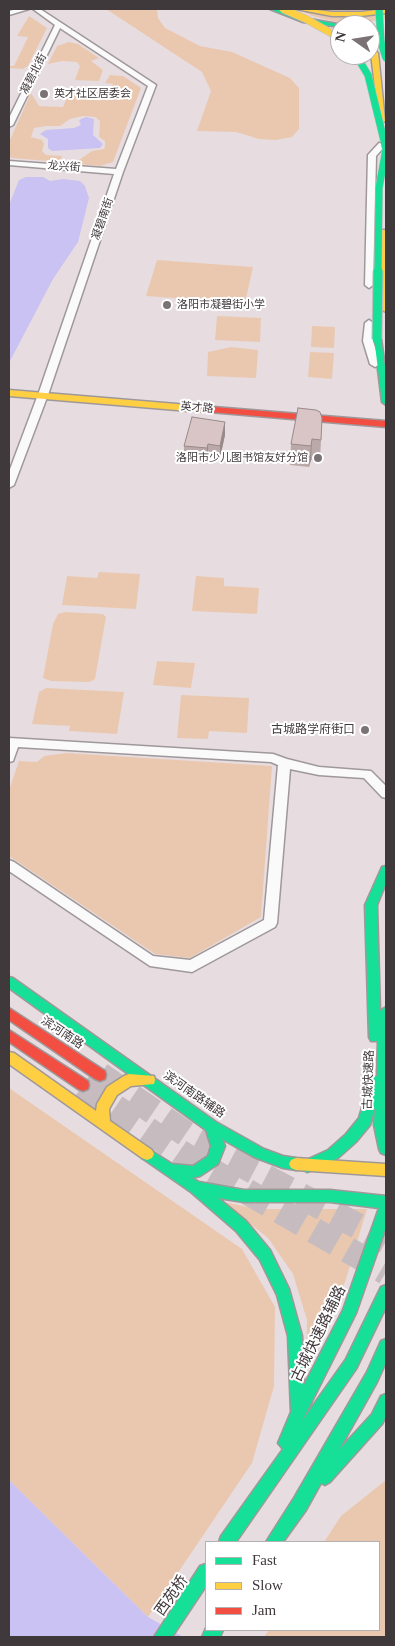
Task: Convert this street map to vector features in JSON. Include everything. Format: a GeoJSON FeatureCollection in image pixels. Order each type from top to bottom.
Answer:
{"type":"FeatureCollection","features":[{"type":"Feature","properties":{"kind":"main road"},"geometry":{"type":"LineString","coordinates":[[273,9],[303,20],[330,24]]}},
{"type":"Feature","properties":{"kind":"main road"},"geometry":{"type":"LineString","coordinates":[[283,9],[306,18],[330,32]]}},
{"type":"Feature","properties":{"kind":"main road"},"geometry":{"type":"LineString","coordinates":[[299,9],[332,14],[362,14],[386,11]]}},
{"type":"Feature","properties":{"kind":"main road"},"geometry":{"type":"LineString","coordinates":[[379,9],[381,42],[386,58]]}},
{"type":"Feature","properties":{"kind":"main road"},"geometry":{"type":"LineString","coordinates":[[362,65],[368,76],[385,145],[386,310]]}},
{"type":"Feature","properties":{"kind":"main road"},"geometry":{"type":"LineString","coordinates":[[374,65],[381,105],[386,160]]}},
{"type":"Feature","properties":{"kind":"main road"},"geometry":{"type":"LineString","coordinates":[[385,145],[379,188],[377,339],[386,402]]}},
{"type":"Feature","properties":{"kind":"main road","name":"英才路"},"geometry":{"type":"LineString","coordinates":[[9,391],[386,424]]}},
{"type":"Feature","properties":{"kind":"main road","name":"英才路"},"geometry":{"type":"LineString","coordinates":[[43,394],[386,418]]}},
{"type":"Feature","properties":{"kind":"main road"},"geometry":{"type":"LineString","coordinates":[[307,1166],[333,1154],[351,1138],[365,1121],[376,1085],[371,905],[386,870]]}},
{"type":"Feature","properties":{"kind":"main road","name":"滨河南路辅路"},"geometry":{"type":"LineString","coordinates":[[9,982],[150,1080],[212,1126],[259,1153],[283,1162],[307,1166],[386,1170]]}},
{"type":"Feature","properties":{"kind":"main road","name":"古城快速路"},"geometry":{"type":"LineString","coordinates":[[386,1012],[382,1125],[386,1149]]}},
{"type":"Feature","properties":{"kind":"main road","name":"滨河南路"},"geometry":{"type":"LineString","coordinates":[[9,1013],[100,1075]]}},
{"type":"Feature","properties":{"kind":"main road"},"geometry":{"type":"LineString","coordinates":[[9,1035],[83,1084]]}},
{"type":"Feature","properties":{"kind":"main road"},"geometry":{"type":"LineString","coordinates":[[9,1057],[196,1188],[246,1233],[265,1255],[284,1294],[295,1336],[298,1413]]}},
{"type":"Feature","properties":{"kind":"main road"},"geometry":{"type":"LineString","coordinates":[[104,1124],[102,1108],[112,1091],[129,1080],[150,1080]]}},
{"type":"Feature","properties":{"kind":"main road"},"geometry":{"type":"LineString","coordinates":[[171,1170],[195,1172],[213,1160],[218,1146],[212,1126]]}},
{"type":"Feature","properties":{"kind":"main road"},"geometry":{"type":"LineString","coordinates":[[196,1188],[244,1196],[330,1196],[386,1202]]}},
{"type":"Feature","properties":{"kind":"main road","name":"古城快速路辅路"},"geometry":{"type":"LineString","coordinates":[[275,1471],[298,1413],[349,1313],[386,1208]]}},
{"type":"Feature","properties":{"kind":"main road"},"geometry":{"type":"LineString","coordinates":[[228,1541],[275,1471],[352,1364],[386,1292]]}},
{"type":"Feature","properties":{"kind":"main road"},"geometry":{"type":"LineString","coordinates":[[275,1541],[300,1504],[372,1378],[386,1346]]}},
{"type":"Feature","properties":{"kind":"main road"},"geometry":{"type":"LineString","coordinates":[[377,1419],[386,1402]]}},
{"type":"Feature","properties":{"kind":"main road"},"geometry":{"type":"LineString","coordinates":[[300,1504],[386,1410]]}},
{"type":"Feature","properties":{"kind":"main road","name":"西苑桥"},"geometry":{"type":"LineString","coordinates":[[162,1637],[205,1573]]}},
{"type":"Feature","properties":{"kind":"street"},"geometry":{"type":"LineString","coordinates":[[9,14],[26,9]]}},
{"type":"Feature","properties":{"kind":"street","name":"凝碧南街"},"geometry":{"type":"LineString","coordinates":[[9,485],[43,394],[119,172],[152,85],[36,9]]}},
{"type":"Feature","properties":{"kind":"street","name":"凝碧北街"},"geometry":{"type":"LineString","coordinates":[[9,124],[59,24]]}},
{"type":"Feature","properties":{"kind":"street"},"geometry":{"type":"LineString","coordinates":[[385,145],[372,155],[368,341],[386,409]]}},
{"type":"Feature","properties":{"kind":"street","name":"龙兴街"},"geometry":{"type":"LineString","coordinates":[[9,163],[119,172]]}},
{"type":"Feature","properties":{"kind":"street"},"geometry":{"type":"LineString","coordinates":[[9,758],[11,742],[273,758],[284,763],[319,771],[367,774],[386,794]]}},
{"type":"Feature","properties":{"kind":"street"},"geometry":{"type":"LineString","coordinates":[[9,865],[150,961],[192,966],[270,923],[284,763]]}},
{"type":"Feature","properties":{"kind":"shaded area"},"geometry":{"type":"Polygon","coordinates":[[[106,9],[157,9],[158,18],[165,28],[200,46],[232,52],[290,78],[299,88],[299,129],[292,137],[276,140],[259,139],[236,132],[197,131],[211,91],[202,72],[106,9]]]}},
{"type":"Feature","properties":{"kind":"shaded area"},"geometry":{"type":"Polygon","coordinates":[[[297,9],[386,9],[386,19],[380,20],[380,15],[330,15],[330,20],[312,16],[297,9]]]}},
{"type":"Feature","properties":{"kind":"shaded area"},"geometry":{"type":"Polygon","coordinates":[[[29,16],[47,28],[28,66],[23,69],[9,68],[9,66],[14,66],[28,37],[17,36],[29,16]]]}},
{"type":"Feature","properties":{"kind":"shaded area"},"geometry":{"type":"Polygon","coordinates":[[[69,42],[78,44],[99,58],[91,61],[103,70],[99,81],[75,80],[80,66],[77,62],[62,61],[48,64],[57,46],[69,42]]]}},
{"type":"Feature","properties":{"kind":"shaded area"},"geometry":{"type":"Polygon","coordinates":[[[110,75],[123,76],[141,88],[113,162],[100,166],[79,164],[79,160],[92,151],[104,149],[105,146],[105,141],[99,137],[100,121],[95,117],[83,116],[70,119],[60,126],[34,128],[31,137],[42,140],[44,144],[42,151],[46,155],[62,156],[60,162],[12,158],[9,156],[9,142],[31,93],[39,106],[63,107],[70,90],[87,89],[109,92],[113,84],[105,83],[110,75]]]}},
{"type":"Feature","properties":{"kind":"shaded area"},"geometry":{"type":"Polygon","coordinates":[[[86,117],[94,119],[93,135],[103,144],[100,148],[52,151],[48,148],[48,139],[40,134],[46,130],[74,128],[81,125],[79,121],[86,117]]]}},
{"type":"Feature","properties":{"kind":"shaded area"},"geometry":{"type":"Polygon","coordinates":[[[26,177],[43,177],[50,181],[63,179],[80,181],[85,186],[89,198],[78,242],[53,279],[9,363],[9,205],[19,180],[26,177]]]}},
{"type":"Feature","properties":{"kind":"shaded area"},"geometry":{"type":"Polygon","coordinates":[[[157,260],[253,267],[245,303],[146,296],[157,260]]]}},
{"type":"Feature","properties":{"kind":"shaded area"},"geometry":{"type":"Polygon","coordinates":[[[217,316],[261,318],[260,342],[215,340],[217,316]]]}},
{"type":"Feature","properties":{"kind":"shaded area"},"geometry":{"type":"Polygon","coordinates":[[[312,326],[335,327],[334,348],[311,347],[312,326]]]}},
{"type":"Feature","properties":{"kind":"shaded area"},"geometry":{"type":"Polygon","coordinates":[[[231,347],[258,350],[256,378],[207,376],[208,352],[231,347]]]}},
{"type":"Feature","properties":{"kind":"shaded area"},"geometry":{"type":"Polygon","coordinates":[[[310,352],[334,353],[332,379],[308,377],[310,352]]]}},
{"type":"Feature","properties":{"kind":"shaded area"},"geometry":{"type":"Polygon","coordinates":[[[99,572],[140,574],[136,609],[62,605],[67,576],[97,578],[99,572]]]}},
{"type":"Feature","properties":{"kind":"shaded area"},"geometry":{"type":"Polygon","coordinates":[[[196,576],[224,578],[224,586],[259,588],[257,614],[192,611],[196,576]]]}},
{"type":"Feature","properties":{"kind":"shaded area"},"geometry":{"type":"Polygon","coordinates":[[[65,612],[103,614],[106,617],[95,679],[90,682],[51,681],[43,678],[53,624],[58,614],[65,612]]]}},
{"type":"Feature","properties":{"kind":"shaded area"},"geometry":{"type":"Polygon","coordinates":[[[157,661],[195,663],[191,688],[153,685],[157,661]]]}},
{"type":"Feature","properties":{"kind":"shaded area"},"geometry":{"type":"Polygon","coordinates":[[[46,688],[124,692],[117,734],[69,731],[70,726],[32,724],[39,692],[46,688]]]}},
{"type":"Feature","properties":{"kind":"shaded area"},"geometry":{"type":"Polygon","coordinates":[[[181,695],[249,698],[247,733],[209,731],[208,739],[177,738],[181,695]]]}},
{"type":"Feature","properties":{"kind":"shaded area"},"geometry":{"type":"Polygon","coordinates":[[[66,753],[272,766],[261,917],[190,958],[155,954],[9,856],[9,790],[19,761],[37,762],[44,756],[66,753]]]}},
{"type":"Feature","properties":{"kind":"shaded area"},"geometry":{"type":"Polygon","coordinates":[[[9,1088],[242,1249],[275,1307],[274,1386],[252,1463],[148,1617],[9,1480],[9,1088]]]}},
{"type":"Feature","properties":{"kind":"shaded area"},"geometry":{"type":"Polygon","coordinates":[[[223,1202],[259,1209],[367,1209],[346,1279],[327,1329],[306,1365],[307,1320],[293,1274],[268,1238],[223,1202]]]}},
{"type":"Feature","properties":{"kind":"shaded area"},"geometry":{"type":"Polygon","coordinates":[[[9,1480],[148,1617],[183,1637],[9,1637],[9,1480]]]}},
{"type":"Feature","properties":{"kind":"shaded area"},"geometry":{"type":"Polygon","coordinates":[[[386,1480],[386,1637],[264,1637],[268,1631],[380,1631],[380,1541],[325,1541],[341,1516],[386,1480]]]}},
{"type":"Feature","properties":{"kind":"building"},"geometry":{"type":"Polygon","coordinates":[[[298,408],[320,412],[322,418],[321,440],[312,439],[311,446],[291,444],[298,408]]]}},
{"type":"Feature","properties":{"kind":"building"},"geometry":{"type":"Polygon","coordinates":[[[192,417],[225,422],[220,446],[208,444],[207,448],[184,446],[192,417]]]}},
{"type":"Feature","properties":{"kind":"tunnel"},"geometry":{"type":"LineString","coordinates":[[100,1075],[195,1140],[386,1241]]}},
{"type":"Feature","properties":{"kind":"tunnel"},"geometry":{"type":"LineString","coordinates":[[83,1085],[184,1155],[386,1272]]}},
{"type":"Feature","properties":{"kind":"traffic: fast"},"geometry":{"type":"LineString","coordinates":[[273,9],[303,20],[330,24]]}},
{"type":"Feature","properties":{"kind":"traffic: fast"},"geometry":{"type":"LineString","coordinates":[[379,9],[381,42],[386,58]]}},
{"type":"Feature","properties":{"kind":"traffic: fast"},"geometry":{"type":"LineString","coordinates":[[362,65],[368,75],[386,149],[379,188],[377,339]]}},
{"type":"Feature","properties":{"kind":"traffic: fast"},"geometry":{"type":"LineString","coordinates":[[377,339],[386,402]]}},
{"type":"Feature","properties":{"kind":"traffic: fast"},"geometry":{"type":"LineString","coordinates":[[375,1037],[371,905],[386,870]]}},
{"type":"Feature","properties":{"kind":"traffic: fast"},"geometry":{"type":"LineString","coordinates":[[9,982],[211,1126],[259,1153],[283,1162],[296,1164]]}},
{"type":"Feature","properties":{"kind":"traffic: fast"},"geometry":{"type":"LineString","coordinates":[[386,1012],[381,1125],[386,1149]]}},
{"type":"Feature","properties":{"kind":"traffic: fast"},"geometry":{"type":"LineString","coordinates":[[307,1166],[333,1154],[351,1138],[365,1121],[376,1081]]}},
{"type":"Feature","properties":{"kind":"traffic: fast"},"geometry":{"type":"LineString","coordinates":[[172,1170],[195,1172],[213,1160],[218,1146],[211,1126]]}},
{"type":"Feature","properties":{"kind":"traffic: fast"},"geometry":{"type":"LineString","coordinates":[[147,1154],[196,1188],[244,1196],[330,1196],[386,1202]]}},
{"type":"Feature","properties":{"kind":"traffic: fast"},"geometry":{"type":"LineString","coordinates":[[196,1188],[241,1226],[265,1255],[284,1294],[295,1336],[298,1411]]}},
{"type":"Feature","properties":{"kind":"traffic: fast"},"geometry":{"type":"LineString","coordinates":[[286,1443],[298,1413],[349,1313],[386,1208]]}},
{"type":"Feature","properties":{"kind":"traffic: fast"},"geometry":{"type":"LineString","coordinates":[[228,1541],[351,1364],[386,1292]]}},
{"type":"Feature","properties":{"kind":"traffic: fast"},"geometry":{"type":"LineString","coordinates":[[275,1541],[300,1504],[372,1377],[386,1346]]}},
{"type":"Feature","properties":{"kind":"traffic: fast"},"geometry":{"type":"LineString","coordinates":[[325,1477],[377,1419],[386,1401]]}},
{"type":"Feature","properties":{"kind":"traffic: fast"},"geometry":{"type":"LineString","coordinates":[[162,1637],[205,1573]]}},
{"type":"Feature","properties":{"kind":"traffic: fast"},"geometry":{"type":"LineString","coordinates":[[210,1637],[214,1631]]}},
{"type":"Feature","properties":{"kind":"traffic: slow"},"geometry":{"type":"LineString","coordinates":[[283,9],[330,32]]}},
{"type":"Feature","properties":{"kind":"traffic: slow"},"geometry":{"type":"LineString","coordinates":[[299,9],[332,14],[361,14],[386,11]]}},
{"type":"Feature","properties":{"kind":"traffic: slow"},"geometry":{"type":"LineString","coordinates":[[376,65],[382,121]]}},
{"type":"Feature","properties":{"kind":"traffic: slow"},"geometry":{"type":"LineString","coordinates":[[384,232],[386,310]]}},
{"type":"Feature","properties":{"kind":"traffic: slow"},"geometry":{"type":"LineString","coordinates":[[9,393],[189,408]]}},
{"type":"Feature","properties":{"kind":"traffic: slow"},"geometry":{"type":"LineString","coordinates":[[9,1057],[147,1154]]}},
{"type":"Feature","properties":{"kind":"traffic: slow"},"geometry":{"type":"LineString","coordinates":[[104,1124],[102,1108],[112,1091],[129,1080],[149,1080]]}},
{"type":"Feature","properties":{"kind":"traffic: slow"},"geometry":{"type":"LineString","coordinates":[[296,1164],[386,1170]]}},
{"type":"Feature","properties":{"kind":"traffic: jam"},"geometry":{"type":"LineString","coordinates":[[189,408],[386,424]]}},
{"type":"Feature","properties":{"kind":"traffic: jam"},"geometry":{"type":"LineString","coordinates":[[9,1013],[100,1075]]}},
{"type":"Feature","properties":{"kind":"traffic: jam"},"geometry":{"type":"LineString","coordinates":[[9,1035],[83,1085]]}},
{"type":"Feature","properties":{"kind":"place","name":"英才社区居委会"},"geometry":{"type":"Point","coordinates":[44,94]}},
{"type":"Feature","properties":{"kind":"place","name":"洛阳市凝碧街小学"},"geometry":{"type":"Point","coordinates":[167,305]}},
{"type":"Feature","properties":{"kind":"place","name":"洛阳市少儿图书馆友好分馆"},"geometry":{"type":"Point","coordinates":[318,458]}},
{"type":"Feature","properties":{"kind":"place","name":"古城路学府街口"},"geometry":{"type":"Point","coordinates":[365,730]}}]}
